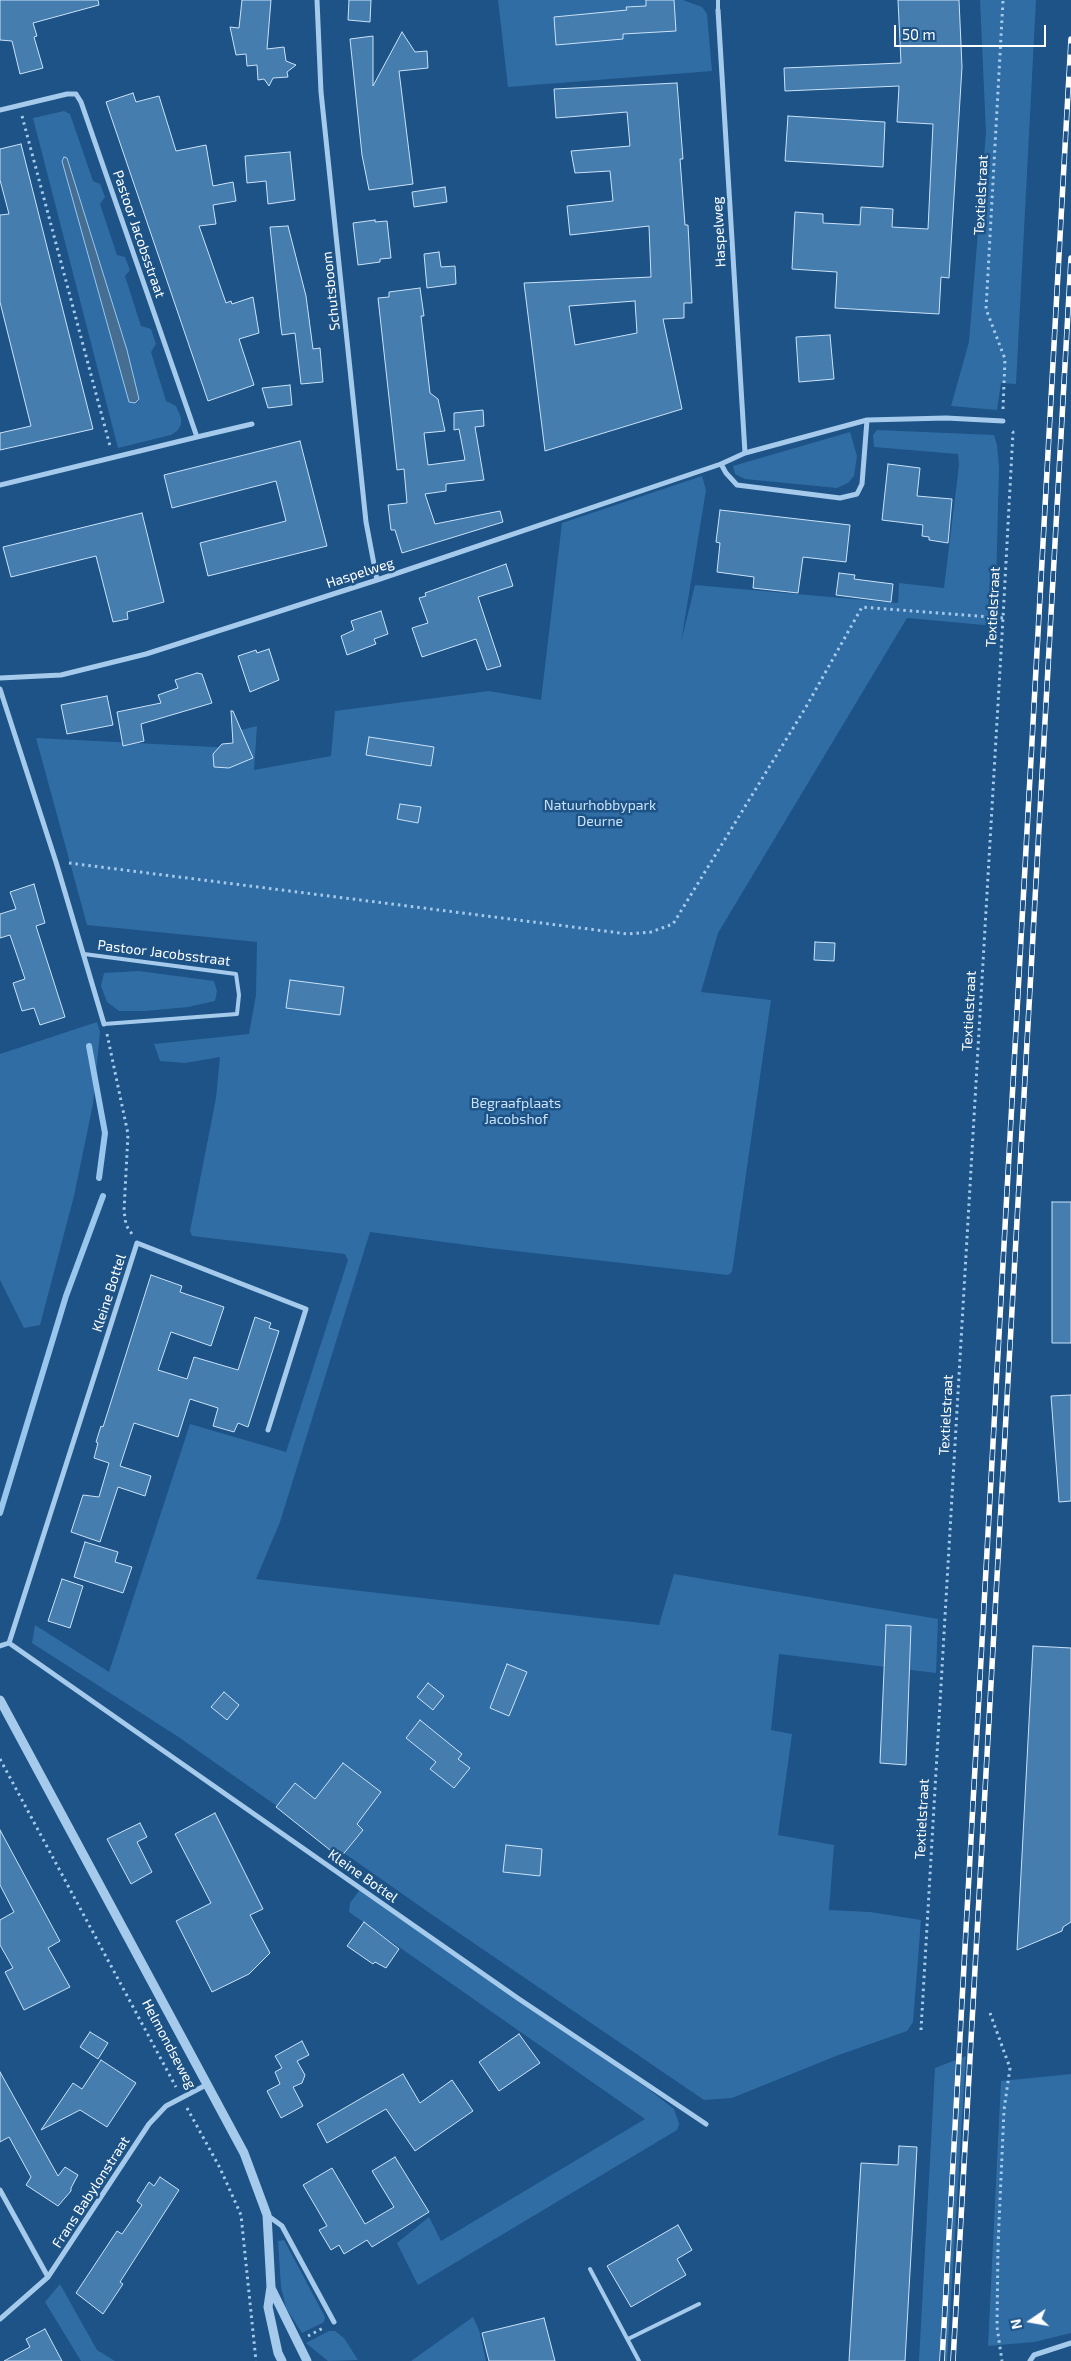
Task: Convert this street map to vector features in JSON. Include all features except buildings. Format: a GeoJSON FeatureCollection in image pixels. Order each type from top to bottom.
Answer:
{"type":"FeatureCollection","features":[{"type":"Feature","properties":{"kind":"street","name":"Schutsboom"},"geometry":{"type":"LineString","coordinates":[[317,0],[321,92],[366,522],[377,580]]}},
{"type":"Feature","properties":{"kind":"street","name":"Haspelweg"},"geometry":{"type":"LineString","coordinates":[[718,10],[745,453]]}},
{"type":"Feature","properties":{"kind":"street","name":"Pastoor Jacobsstraat"},"geometry":{"type":"LineString","coordinates":[[0,110],[76,94],[81,102],[197,437]]}},
{"type":"Feature","properties":{"kind":"street","name":"Haspelweg"},"geometry":{"type":"LineString","coordinates":[[0,678],[61,675],[146,654],[377,580],[721,464],[745,453],[867,420],[946,418],[1003,421]]}},
{"type":"Feature","properties":{"kind":"street"},"geometry":{"type":"LineString","coordinates":[[721,464],[737,486],[840,498],[857,494],[862,484],[867,420]]}},
{"type":"Feature","properties":{"kind":"street"},"geometry":{"type":"LineString","coordinates":[[0,485],[252,424]]}},
{"type":"Feature","properties":{"kind":"street","name":"Pastoor Jacobsstraat"},"geometry":{"type":"LineString","coordinates":[[0,689],[56,862],[104,1024]]}},
{"type":"Feature","properties":{"kind":"street","name":"Kleine Bottel"},"geometry":{"type":"LineString","coordinates":[[268,1430],[306,1309],[137,1243],[9,1643],[519,1999],[706,2124]]}},
{"type":"Feature","properties":{"kind":"street"},"geometry":{"type":"LineString","coordinates":[[0,1646],[9,1643]]}},
{"type":"Feature","properties":{"kind":"street","name":"Helmondseweg"},"geometry":{"type":"LineString","coordinates":[[0,1700],[244,2153],[267,2215],[271,2287],[268,2308],[278,2353],[282,2361]]}},
{"type":"Feature","properties":{"kind":"street","name":"Frans Babylonstraat"},"geometry":{"type":"LineString","coordinates":[[0,2319],[48,2277],[149,2124],[166,2106],[206,2085]]}},
{"type":"Feature","properties":{"kind":"street"},"geometry":{"type":"LineString","coordinates":[[0,2190],[48,2277]]}},
{"type":"Feature","properties":{"kind":"street"},"geometry":{"type":"LineString","coordinates":[[267,2215],[282,2226],[334,2322]]}},
{"type":"Feature","properties":{"kind":"street","name":"Helmondseweg"},"geometry":{"type":"LineString","coordinates":[[271,2287],[307,2361]]}},
{"type":"Feature","properties":{"kind":"street"},"geometry":{"type":"LineString","coordinates":[[1030,2361],[1034,2355],[1071,2343]]}},
{"type":"Feature","properties":{"kind":"lane"},"geometry":{"type":"LineString","coordinates":[[718,0],[718,10]]}},
{"type":"Feature","properties":{"kind":"lane","name":"Pastoor Jacobsstraat"},"geometry":{"type":"LineString","coordinates":[[84,954],[236,974],[239,995],[237,1014],[104,1024]]}},
{"type":"Feature","properties":{"kind":"lane"},"geometry":{"type":"LineString","coordinates":[[590,2269],[639,2361]]}},
{"type":"Feature","properties":{"kind":"lane"},"geometry":{"type":"LineString","coordinates":[[628,2339],[699,2304]]}},
{"type":"Feature","properties":{"kind":"path","name":"Textielstraat"},"geometry":{"type":"LineString","coordinates":[[921,2030],[1004,618],[1013,432],[1003,421],[1005,358],[986,309],[1004,0]]}},
{"type":"Feature","properties":{"kind":"path"},"geometry":{"type":"LineString","coordinates":[[19,106],[114,458]]}},
{"type":"Feature","properties":{"kind":"path"},"geometry":{"type":"LineString","coordinates":[[56,862],[628,934],[652,932],[672,924],[806,707],[862,607],[1004,618]]}},
{"type":"Feature","properties":{"kind":"path"},"geometry":{"type":"LineString","coordinates":[[104,1024],[128,1134],[124,1211],[126,1225],[137,1243]]}},
{"type":"Feature","properties":{"kind":"path","name":"Helmondseweg"},"geometry":{"type":"LineString","coordinates":[[0,1759],[220,2168],[241,2215],[256,2361]]}},
{"type":"Feature","properties":{"kind":"path"},"geometry":{"type":"LineString","coordinates":[[990,2013],[1010,2068],[1004,2110],[998,2246],[997,2327],[1002,2361]]}},
{"type":"Feature","properties":{"kind":"green space"},"geometry":{"type":"Polygon","coordinates":[[[498,0],[683,0],[702,7],[707,14],[712,71],[508,87],[498,0]]]}},
{"type":"Feature","properties":{"kind":"green space"},"geometry":{"type":"Polygon","coordinates":[[[980,0],[1036,0],[1016,384],[1001,383],[997,410],[951,406],[969,342],[986,133],[980,0]]]}},
{"type":"Feature","properties":{"kind":"green space"},"geometry":{"type":"Polygon","coordinates":[[[64,111],[70,114],[93,181],[100,184],[105,197],[100,204],[117,255],[125,257],[130,270],[125,276],[141,326],[151,329],[156,344],[151,352],[166,401],[176,406],[181,418],[181,425],[171,435],[118,448],[33,118],[64,111]]]}},
{"type":"Feature","properties":{"kind":"green space"},"geometry":{"type":"Polygon","coordinates":[[[877,430],[994,435],[999,467],[995,626],[907,618],[718,933],[701,992],[771,1000],[732,1272],[728,1275],[489,1248],[370,1232],[280,1522],[256,1579],[659,1625],[674,1574],[938,1619],[936,1673],[779,1654],[771,1730],[792,1734],[778,1835],[834,1845],[829,1910],[870,1912],[921,1920],[913,2022],[907,2031],[836,2056],[732,2098],[704,2100],[431,1914],[177,1736],[32,1643],[35,1625],[109,1672],[190,1424],[286,1452],[348,1260],[345,1254],[192,1236],[190,1231],[216,1098],[220,1057],[185,1063],[160,1061],[154,1044],[249,1034],[256,995],[257,942],[87,925],[36,738],[234,748],[237,731],[257,726],[254,770],[331,756],[335,711],[489,691],[541,700],[562,523],[702,476],[706,490],[681,642],[695,585],[898,603],[899,583],[944,588],[959,465],[958,454],[874,447],[873,435],[877,430]]]}},
{"type":"Feature","properties":{"kind":"green space"},"geometry":{"type":"Polygon","coordinates":[[[850,432],[857,456],[854,476],[848,483],[837,488],[745,479],[735,474],[733,466],[850,432]]]}},
{"type":"Feature","properties":{"kind":"green space"},"geometry":{"type":"Polygon","coordinates":[[[139,971],[214,981],[217,991],[215,1001],[188,1007],[145,1011],[119,1011],[107,1002],[101,986],[104,973],[139,971]]]}},
{"type":"Feature","properties":{"kind":"green space"},"geometry":{"type":"Polygon","coordinates":[[[97,1022],[100,1032],[93,1104],[74,1196],[40,1325],[24,1328],[0,1280],[0,1054],[97,1022]]]}},
{"type":"Feature","properties":{"kind":"green space"},"geometry":{"type":"Polygon","coordinates":[[[362,1887],[647,2088],[674,2109],[679,2124],[677,2130],[418,2285],[397,2243],[429,2217],[441,2241],[645,2119],[349,1912],[350,1903],[362,1887]]]}},
{"type":"Feature","properties":{"kind":"green space"},"geometry":{"type":"Polygon","coordinates":[[[966,2056],[947,2361],[919,2361],[935,2068],[966,2056]]]}},
{"type":"Feature","properties":{"kind":"green space"},"geometry":{"type":"Polygon","coordinates":[[[1071,2074],[1071,2333],[1034,2342],[988,2346],[1001,2081],[1071,2074]]]}},
{"type":"Feature","properties":{"kind":"green space"},"geometry":{"type":"Polygon","coordinates":[[[284,2240],[325,2317],[324,2322],[302,2333],[286,2308],[281,2287],[278,2241],[284,2240]]]}},
{"type":"Feature","properties":{"kind":"green space"},"geometry":{"type":"Polygon","coordinates":[[[60,2284],[97,2350],[115,2361],[81,2361],[45,2302],[60,2284]]]}},
{"type":"Feature","properties":{"kind":"green space"},"geometry":{"type":"Polygon","coordinates":[[[473,2317],[479,2330],[486,2361],[411,2361],[473,2317]]]}},
{"type":"Feature","properties":{"kind":"green space"},"geometry":{"type":"Polygon","coordinates":[[[329,2331],[335,2331],[344,2338],[358,2360],[328,2361],[306,2343],[329,2331]]]}},
{"type":"Feature","properties":{"kind":"shaded area"},"geometry":{"type":"Polygon","coordinates":[[[64,157],[67,158],[127,350],[139,399],[135,403],[129,402],[62,161],[64,157]]]}},
{"type":"Feature","properties":{"kind":"waterway"},"geometry":{"type":"LineString","coordinates":[[89,1046],[105,1133],[99,1178]]}},
{"type":"Feature","properties":{"kind":"waterway"},"geometry":{"type":"LineString","coordinates":[[0,1513],[66,1296],[103,1196]]}},
{"type":"Feature","properties":{"kind":"railway"},"geometry":{"type":"LineString","coordinates":[[942,2361],[1071,39]]}},
{"type":"Feature","properties":{"kind":"railway"},"geometry":{"type":"LineString","coordinates":[[953,2361],[1071,258]]}},
{"type":"Feature","properties":{"kind":"park label","name":"Natuurhobbypark Deurne"},"geometry":{"type":"Point","coordinates":[600,814]}},
{"type":"Feature","properties":{"kind":"park label","name":"Begraafplaats Jacobshof"},"geometry":{"type":"Point","coordinates":[516,1112]}}]}
